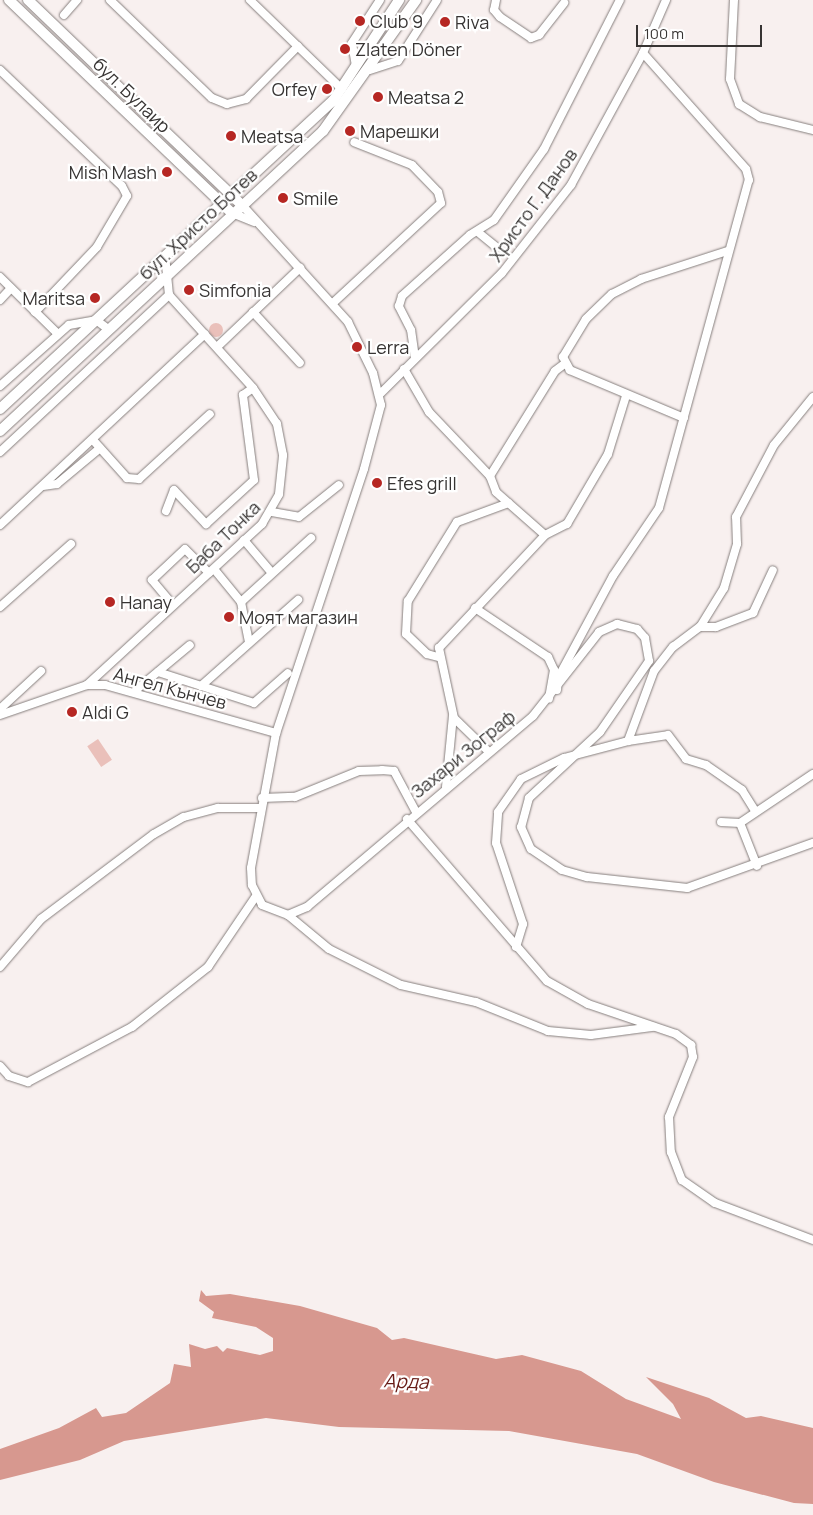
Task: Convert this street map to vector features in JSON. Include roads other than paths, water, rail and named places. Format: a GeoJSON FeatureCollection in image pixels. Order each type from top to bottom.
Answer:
{"type":"FeatureCollection","features":[{"type":"Feature","properties":{"kind":"main road","name":"бул. Булаир"},"geometry":{"type":"LineString","coordinates":[[10,0],[232,213]]}},
{"type":"Feature","properties":{"kind":"main road","name":"бул. Булаир"},"geometry":{"type":"LineString","coordinates":[[28,0],[242,205]]}},
{"type":"Feature","properties":{"kind":"main road","name":"бул. Христо Ботев"},"geometry":{"type":"LineString","coordinates":[[0,408],[342,89],[399,0]]}},
{"type":"Feature","properties":{"kind":"main road","name":"бул. Христо Ботев"},"geometry":{"type":"LineString","coordinates":[[0,430],[232,213],[323,131],[370,70],[416,0]]}},
{"type":"Feature","properties":{"kind":"street"},"geometry":{"type":"LineString","coordinates":[[64,16],[76,0]]}},
{"type":"Feature","properties":{"kind":"street"},"geometry":{"type":"LineString","coordinates":[[110,0],[212,98],[227,104],[246,99],[298,46]]}},
{"type":"Feature","properties":{"kind":"street"},"geometry":{"type":"LineString","coordinates":[[250,0],[342,89]]}},
{"type":"Feature","properties":{"kind":"street"},"geometry":{"type":"LineString","coordinates":[[258,7],[264,0]]}},
{"type":"Feature","properties":{"kind":"street"},"geometry":{"type":"LineString","coordinates":[[356,66],[352,43],[380,0]]}},
{"type":"Feature","properties":{"kind":"street"},"geometry":{"type":"LineString","coordinates":[[370,70],[398,62],[437,0]]}},
{"type":"Feature","properties":{"kind":"street"},"geometry":{"type":"LineString","coordinates":[[496,0],[494,10],[500,17],[532,38],[540,35],[564,3]]}},
{"type":"Feature","properties":{"kind":"street"},"geometry":{"type":"LineString","coordinates":[[414,358],[411,330],[399,306],[402,296],[470,235],[479,232],[494,220],[544,149],[620,0]]}},
{"type":"Feature","properties":{"kind":"street","name":"Христо Г. Данов"},"geometry":{"type":"LineString","coordinates":[[379,395],[414,358],[502,274],[544,220],[591,152],[643,53],[666,0]]}},
{"type":"Feature","properties":{"kind":"street"},"geometry":{"type":"LineString","coordinates":[[734,0],[730,79],[740,104],[760,117],[813,130]]}},
{"type":"Feature","properties":{"kind":"street"},"geometry":{"type":"LineString","coordinates":[[556,692],[558,678],[613,576],[656,514],[684,418],[727,251],[749,175],[643,53]]}},
{"type":"Feature","properties":{"kind":"street"},"geometry":{"type":"LineString","coordinates":[[0,70],[125,190],[125,202],[97,248],[35,312]]}},
{"type":"Feature","properties":{"kind":"street"},"geometry":{"type":"LineString","coordinates":[[333,303],[441,203],[438,192],[412,166],[354,142]]}},
{"type":"Feature","properties":{"kind":"street"},"geometry":{"type":"LineString","coordinates":[[242,205],[254,222],[333,303],[357,337],[381,405],[364,469],[276,733],[260,808],[251,868],[256,896],[268,910],[288,916],[329,949],[401,985],[476,1002],[548,1031],[591,1035],[653,1027]]}},
{"type":"Feature","properties":{"kind":"street"},"geometry":{"type":"LineString","coordinates":[[232,213],[254,222]]}},
{"type":"Feature","properties":{"kind":"street"},"geometry":{"type":"LineString","coordinates":[[479,232],[496,246]]}},
{"type":"Feature","properties":{"kind":"street"},"geometry":{"type":"LineString","coordinates":[[563,365],[563,357],[586,318],[612,294],[641,279],[727,251]]}},
{"type":"Feature","properties":{"kind":"street"},"geometry":{"type":"LineString","coordinates":[[0,452],[169,295],[165,277],[165,255]]}},
{"type":"Feature","properties":{"kind":"street"},"geometry":{"type":"LineString","coordinates":[[217,347],[300,268]]}},
{"type":"Feature","properties":{"kind":"street"},"geometry":{"type":"LineString","coordinates":[[0,277],[57,333]]}},
{"type":"Feature","properties":{"kind":"street"},"geometry":{"type":"LineString","coordinates":[[0,300],[11,288]]}},
{"type":"Feature","properties":{"kind":"street","name":"Баба Тонка"},"geometry":{"type":"LineString","coordinates":[[87,685],[272,512],[282,480],[282,439],[272,414],[217,347],[169,295]]}},
{"type":"Feature","properties":{"kind":"street"},"geometry":{"type":"LineString","coordinates":[[253,312],[300,363]]}},
{"type":"Feature","properties":{"kind":"street"},"geometry":{"type":"LineString","coordinates":[[0,386],[57,333],[78,321],[96,320],[108,329]]}},
{"type":"Feature","properties":{"kind":"street"},"geometry":{"type":"LineString","coordinates":[[0,525],[205,334]]}},
{"type":"Feature","properties":{"kind":"street"},"geometry":{"type":"LineString","coordinates":[[563,365],[626,396],[684,418]]}},
{"type":"Feature","properties":{"kind":"street"},"geometry":{"type":"LineString","coordinates":[[490,476],[555,370],[563,365]]}},
{"type":"Feature","properties":{"kind":"street"},"geometry":{"type":"LineString","coordinates":[[404,369],[429,412],[490,476],[496,492],[545,535]]}},
{"type":"Feature","properties":{"kind":"street"},"geometry":{"type":"LineString","coordinates":[[166,510],[174,490],[206,524],[254,480],[242,395],[252,388]]}},
{"type":"Feature","properties":{"kind":"street"},"geometry":{"type":"LineString","coordinates":[[446,787],[453,715],[450,685],[438,657],[444,641],[545,535],[567,524],[599,473],[626,396]]}},
{"type":"Feature","properties":{"kind":"street"},"geometry":{"type":"LineString","coordinates":[[628,741],[654,671],[673,647],[700,627],[724,588],[737,544],[736,517],[774,445],[813,397]]}},
{"type":"Feature","properties":{"kind":"street"},"geometry":{"type":"LineString","coordinates":[[93,440],[127,478],[139,479],[210,414]]}},
{"type":"Feature","properties":{"kind":"street"},"geometry":{"type":"LineString","coordinates":[[42,486],[57,484],[100,448]]}},
{"type":"Feature","properties":{"kind":"street"},"geometry":{"type":"LineString","coordinates":[[272,512],[299,517],[339,485]]}},
{"type":"Feature","properties":{"kind":"street"},"geometry":{"type":"LineString","coordinates":[[438,657],[427,654],[406,634],[410,596],[457,522],[509,503]]}},
{"type":"Feature","properties":{"kind":"street"},"geometry":{"type":"LineString","coordinates":[[241,602],[311,538]]}},
{"type":"Feature","properties":{"kind":"street"},"geometry":{"type":"LineString","coordinates":[[244,540],[272,573]]}},
{"type":"Feature","properties":{"kind":"street"},"geometry":{"type":"LineString","coordinates":[[0,607],[71,544]]}},
{"type":"Feature","properties":{"kind":"street"},"geometry":{"type":"LineString","coordinates":[[173,605],[152,580],[185,549],[211,571],[241,602],[249,642]]}},
{"type":"Feature","properties":{"kind":"street"},"geometry":{"type":"LineString","coordinates":[[700,627],[716,627],[753,613],[773,570]]}},
{"type":"Feature","properties":{"kind":"street"},"geometry":{"type":"LineString","coordinates":[[201,686],[298,600]]}},
{"type":"Feature","properties":{"kind":"street"},"geometry":{"type":"LineString","coordinates":[[475,608],[548,657],[554,670],[549,699]]}},
{"type":"Feature","properties":{"kind":"street","name":"Захари Зограф"},"geometry":{"type":"LineString","coordinates":[[288,916],[307,907],[549,699],[556,692],[588,645],[607,627],[626,625],[645,638],[649,661],[641,676],[582,752],[535,791],[522,814],[528,844],[550,864],[588,877],[671,888],[701,884],[757,866],[813,843]]}},
{"type":"Feature","properties":{"kind":"street"},"geometry":{"type":"LineString","coordinates":[[136,690],[190,645]]}},
{"type":"Feature","properties":{"kind":"street"},"geometry":{"type":"LineString","coordinates":[[0,708],[41,672]]}},
{"type":"Feature","properties":{"kind":"street"},"geometry":{"type":"LineString","coordinates":[[158,672],[254,703],[288,673]]}},
{"type":"Feature","properties":{"kind":"street","name":"Ангел Кънчев"},"geometry":{"type":"LineString","coordinates":[[0,715],[87,685],[136,690],[276,733]]}},
{"type":"Feature","properties":{"kind":"street"},"geometry":{"type":"LineString","coordinates":[[453,715],[489,752]]}},
{"type":"Feature","properties":{"kind":"street"},"geometry":{"type":"LineString","coordinates":[[516,947],[523,924],[496,843],[498,812],[521,779],[582,752],[628,741],[668,735],[686,759],[706,765],[742,790],[754,810]]}},
{"type":"Feature","properties":{"kind":"street"},"geometry":{"type":"LineString","coordinates":[[262,798],[295,797],[359,772],[394,771],[416,812]]}},
{"type":"Feature","properties":{"kind":"street"},"geometry":{"type":"LineString","coordinates":[[720,822],[740,823],[754,810],[813,774]]}},
{"type":"Feature","properties":{"kind":"street"},"geometry":{"type":"LineString","coordinates":[[0,966],[40,919],[154,834],[184,817],[218,808],[260,808]]}},
{"type":"Feature","properties":{"kind":"street"},"geometry":{"type":"LineString","coordinates":[[408,819],[516,947],[527,964],[568,994],[686,1038],[694,1052],[669,1117],[671,1152],[682,1180],[715,1203],[813,1240]]}},
{"type":"Feature","properties":{"kind":"street"},"geometry":{"type":"LineString","coordinates":[[740,823],[757,866]]}},
{"type":"Feature","properties":{"kind":"street"},"geometry":{"type":"LineString","coordinates":[[0,1066],[8,1076],[28,1082],[132,1027],[208,967],[256,896]]}},
{"type":"Feature","properties":{"kind":"water","name":"Арда"},"geometry":{"type":"Polygon","coordinates":[[[201,1290],[206,1296],[230,1294],[300,1306],[377,1328],[392,1340],[404,1338],[496,1359],[522,1355],[581,1371],[626,1399],[681,1419],[673,1404],[646,1377],[709,1398],[746,1418],[761,1416],[813,1428],[813,1504],[794,1503],[714,1482],[637,1454],[509,1431],[339,1427],[266,1418],[124,1441],[80,1460],[0,1480],[0,1449],[59,1428],[96,1408],[102,1417],[126,1413],[170,1383],[174,1364],[191,1367],[189,1344],[205,1349],[217,1346],[223,1352],[227,1348],[260,1355],[273,1351],[273,1338],[256,1327],[212,1318],[214,1312],[199,1301],[201,1290]]]}},
{"type":"Feature","properties":{"kind":"place","name":"Club 9"},"geometry":{"type":"Point","coordinates":[360,21]}},
{"type":"Feature","properties":{"kind":"place","name":"Riva"},"geometry":{"type":"Point","coordinates":[445,22]}},
{"type":"Feature","properties":{"kind":"place","name":"Zlaten Döner"},"geometry":{"type":"Point","coordinates":[345,49]}},
{"type":"Feature","properties":{"kind":"place","name":"Orfey"},"geometry":{"type":"Point","coordinates":[327,89]}},
{"type":"Feature","properties":{"kind":"place","name":"Meatsa 2"},"geometry":{"type":"Point","coordinates":[378,97]}},
{"type":"Feature","properties":{"kind":"place","name":"Марешки"},"geometry":{"type":"Point","coordinates":[350,131]}},
{"type":"Feature","properties":{"kind":"place","name":"Meatsa"},"geometry":{"type":"Point","coordinates":[231,136]}},
{"type":"Feature","properties":{"kind":"place","name":"Mish Mash"},"geometry":{"type":"Point","coordinates":[167,172]}},
{"type":"Feature","properties":{"kind":"place","name":"Smile"},"geometry":{"type":"Point","coordinates":[283,198]}},
{"type":"Feature","properties":{"kind":"place","name":"Simfonia"},"geometry":{"type":"Point","coordinates":[189,290]}},
{"type":"Feature","properties":{"kind":"place","name":"Maritsa"},"geometry":{"type":"Point","coordinates":[95,298]}},
{"type":"Feature","properties":{"kind":"place","name":"Lerra"},"geometry":{"type":"Point","coordinates":[357,347]}},
{"type":"Feature","properties":{"kind":"place","name":"Efes grill"},"geometry":{"type":"Point","coordinates":[377,483]}},
{"type":"Feature","properties":{"kind":"place","name":"Hanay"},"geometry":{"type":"Point","coordinates":[110,602]}},
{"type":"Feature","properties":{"kind":"place","name":"Моят магазин"},"geometry":{"type":"Point","coordinates":[229,617]}},
{"type":"Feature","properties":{"kind":"place","name":"Aldi G"},"geometry":{"type":"Point","coordinates":[72,712]}}]}
